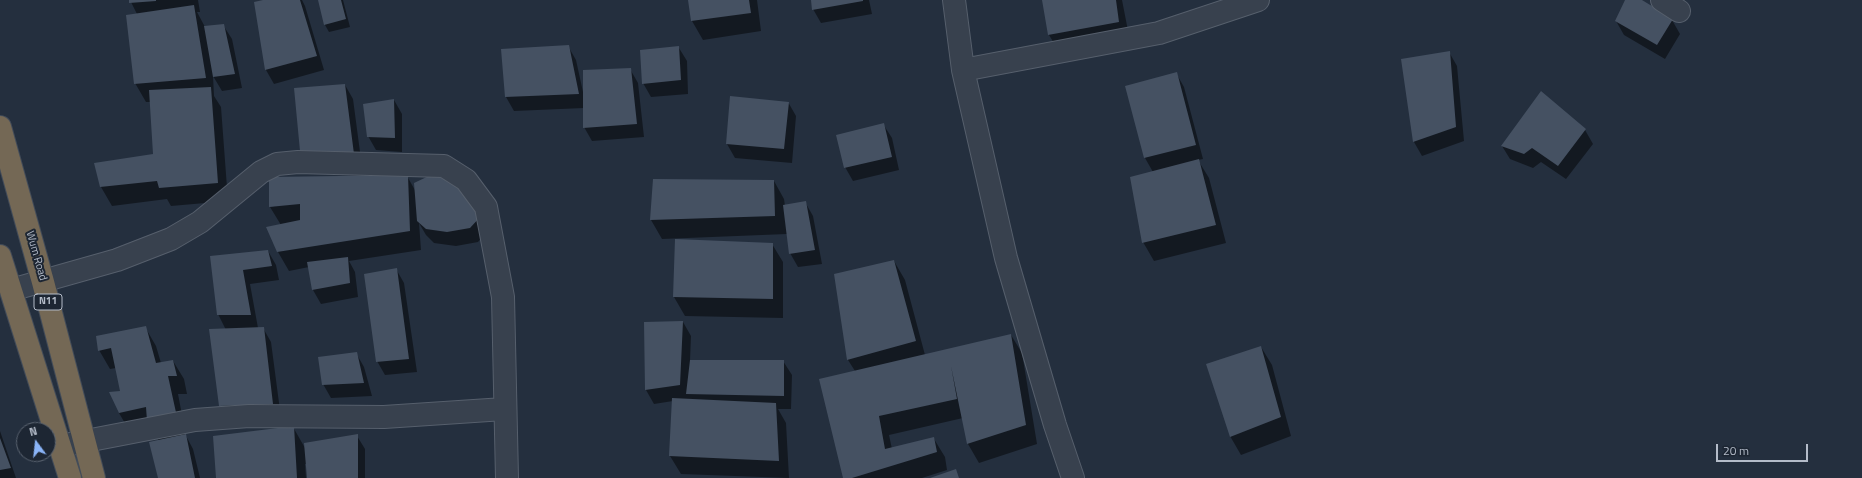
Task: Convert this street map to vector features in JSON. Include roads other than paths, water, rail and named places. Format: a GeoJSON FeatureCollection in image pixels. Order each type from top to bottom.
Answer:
{"type":"FeatureCollection","features":[{"type":"Feature","properties":{"kind":"highway","name":"Wum Road"},"geometry":{"type":"LineString","coordinates":[[0,127],[43,282],[94,478]]}},
{"type":"Feature","properties":{"kind":"highway","name":"N11"},"geometry":{"type":"LineString","coordinates":[[0,256],[70,478]]}},
{"type":"Feature","properties":{"kind":"street"},"geometry":{"type":"LineString","coordinates":[[954,0],[963,70],[1006,258],[1072,478]]}},
{"type":"Feature","properties":{"kind":"street"},"geometry":{"type":"LineString","coordinates":[[963,70],[1159,33],[1258,0]]}},
{"type":"Feature","properties":{"kind":"street"},"geometry":{"type":"LineString","coordinates":[[11,290],[117,260],[171,239],[200,222],[261,172],[277,164],[298,162],[444,166],[466,180],[486,207],[503,297],[504,409],[507,478]]}},
{"type":"Feature","properties":{"kind":"street"},"geometry":{"type":"LineString","coordinates":[[60,446],[84,440],[195,420],[249,416],[384,417],[504,409]]}}]}
